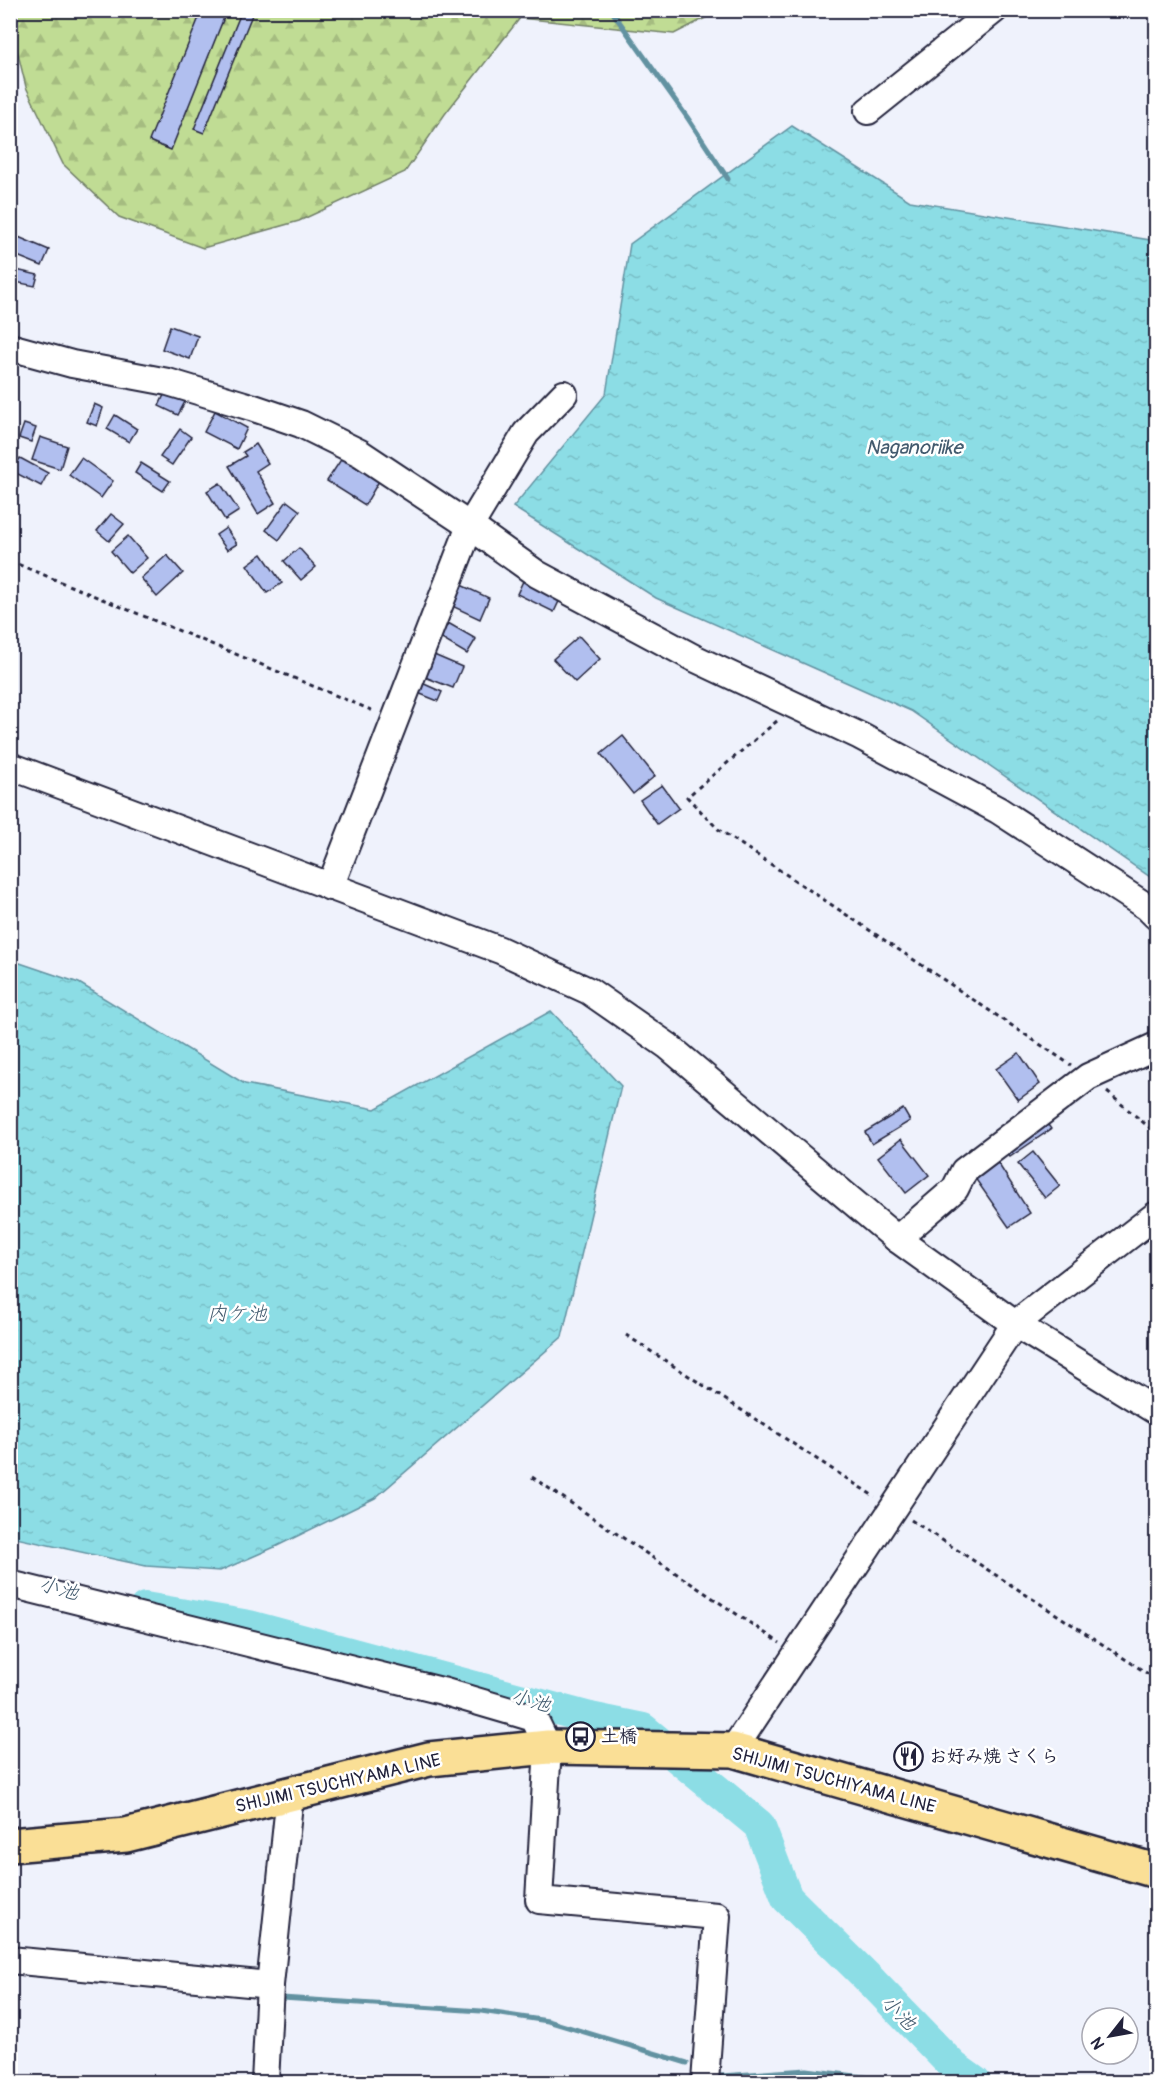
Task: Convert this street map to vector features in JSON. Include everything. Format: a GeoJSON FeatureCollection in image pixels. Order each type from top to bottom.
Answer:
{"type":"FeatureCollection","features":[{"type":"Feature","properties":{"kind":"main road","name":"SHIJIMI TSUCHIYAMA LINE"},"geometry":{"type":"LineString","coordinates":[[10,1845],[126,1835],[429,1759],[548,1747],[733,1750],[1156,1871]]}},
{"type":"Feature","properties":{"kind":"street"},"geometry":{"type":"LineString","coordinates":[[868,111],[994,10]]}},
{"type":"Feature","properties":{"kind":"street"},"geometry":{"type":"LineString","coordinates":[[10,347],[72,364],[168,382],[251,407],[301,424],[360,453],[537,573],[694,658],[860,736],[998,810],[1147,907],[1156,916]]}},
{"type":"Feature","properties":{"kind":"street"},"geometry":{"type":"LineString","coordinates":[[330,888],[470,526],[526,433],[564,394]]}},
{"type":"Feature","properties":{"kind":"street"},"geometry":{"type":"LineString","coordinates":[[10,766],[500,950],[589,991],[668,1046],[897,1239],[1015,1324],[1156,1411]]}},
{"type":"Feature","properties":{"kind":"street"},"geometry":{"type":"LineString","coordinates":[[897,1239],[955,1190],[964,1171],[1088,1077],[1156,1046]]}},
{"type":"Feature","properties":{"kind":"street"},"geometry":{"type":"LineString","coordinates":[[733,1750],[1015,1324],[1156,1215]]}},
{"type":"Feature","properties":{"kind":"street"},"geometry":{"type":"LineString","coordinates":[[10,1584],[442,1691],[534,1718],[548,1747],[539,1900],[717,1916],[705,2082]]}},
{"type":"Feature","properties":{"kind":"street"},"geometry":{"type":"LineString","coordinates":[[265,2082],[270,1985],[290,1794]]}},
{"type":"Feature","properties":{"kind":"street"},"geometry":{"type":"LineString","coordinates":[[10,1960],[270,1985]]}},
{"type":"Feature","properties":{"kind":"path"},"geometry":{"type":"LineString","coordinates":[[10,561],[394,720]]}},
{"type":"Feature","properties":{"kind":"path"},"geometry":{"type":"LineString","coordinates":[[795,705],[687,797],[718,829],[1088,1077],[1156,1133]]}},
{"type":"Feature","properties":{"kind":"path"},"geometry":{"type":"LineString","coordinates":[[532,1477],[796,1654]]}},
{"type":"Feature","properties":{"kind":"green space"},"geometry":{"type":"Polygon","coordinates":[[[715,10],[717,12],[674,34],[520,18],[445,114],[405,172],[299,221],[203,248],[119,217],[63,164],[26,87],[11,25],[10,11],[715,10]]]}},
{"type":"Feature","properties":{"kind":"water","name":"Naganoriike"},"geometry":{"type":"Polygon","coordinates":[[[792,126],[910,201],[1156,241],[1156,881],[911,711],[656,598],[513,507],[606,394],[630,244],[792,126]]]}},
{"type":"Feature","properties":{"kind":"water","name":"内ケ池"},"geometry":{"type":"Polygon","coordinates":[[[11,960],[79,983],[245,1084],[375,1109],[551,1011],[621,1086],[562,1337],[375,1498],[220,1571],[146,1566],[11,1537],[11,960]]]}},
{"type":"Feature","properties":{"kind":"building"},"geometry":{"type":"Polygon","coordinates":[[[202,10],[227,10],[171,150],[149,141],[202,10]]]}},
{"type":"Feature","properties":{"kind":"building"},"geometry":{"type":"Polygon","coordinates":[[[242,10],[254,10],[204,133],[194,129],[242,10]]]}},
{"type":"Feature","properties":{"kind":"building"},"geometry":{"type":"Polygon","coordinates":[[[16,236],[49,250],[42,266],[10,253],[16,236]]]}},
{"type":"Feature","properties":{"kind":"building"},"geometry":{"type":"Polygon","coordinates":[[[12,269],[38,275],[35,286],[10,281],[12,269]]]}},
{"type":"Feature","properties":{"kind":"building"},"geometry":{"type":"Polygon","coordinates":[[[170,326],[198,336],[190,359],[162,349],[170,326]]]}},
{"type":"Feature","properties":{"kind":"building"},"geometry":{"type":"Polygon","coordinates":[[[168,386],[188,396],[178,415],[159,406],[168,386]]]}},
{"type":"Feature","properties":{"kind":"building"},"geometry":{"type":"Polygon","coordinates":[[[94,404],[103,408],[97,426],[87,422],[94,404]]]}},
{"type":"Feature","properties":{"kind":"building"},"geometry":{"type":"Polygon","coordinates":[[[215,411],[247,428],[237,449],[204,432],[215,411]]]}},
{"type":"Feature","properties":{"kind":"building"},"geometry":{"type":"Polygon","coordinates":[[[115,415],[137,429],[129,442],[107,429],[115,415]]]}},
{"type":"Feature","properties":{"kind":"building"},"geometry":{"type":"Polygon","coordinates":[[[24,424],[36,428],[31,442],[19,438],[24,424]]]}},
{"type":"Feature","properties":{"kind":"building"},"geometry":{"type":"Polygon","coordinates":[[[180,429],[191,437],[172,465],[160,457],[180,429]]]}},
{"type":"Feature","properties":{"kind":"building"},"geometry":{"type":"Polygon","coordinates":[[[40,437],[67,446],[60,469],[32,460],[40,437]]]}},
{"type":"Feature","properties":{"kind":"building"},"geometry":{"type":"Polygon","coordinates":[[[256,444],[268,463],[256,471],[275,503],[258,514],[229,466],[246,456],[243,452],[256,444]]]}},
{"type":"Feature","properties":{"kind":"building"},"geometry":{"type":"Polygon","coordinates":[[[20,458],[48,473],[41,486],[12,471],[20,458]]]}},
{"type":"Feature","properties":{"kind":"building"},"geometry":{"type":"Polygon","coordinates":[[[81,458],[113,481],[101,498],[69,475],[81,458]]]}},
{"type":"Feature","properties":{"kind":"building"},"geometry":{"type":"Polygon","coordinates":[[[342,458],[379,481],[365,505],[327,481],[342,458]]]}},
{"type":"Feature","properties":{"kind":"building"},"geometry":{"type":"Polygon","coordinates":[[[141,463],[170,481],[163,491],[135,473],[141,463]]]}},
{"type":"Feature","properties":{"kind":"building"},"geometry":{"type":"Polygon","coordinates":[[[220,483],[239,511],[225,520],[207,491],[220,483]]]}},
{"type":"Feature","properties":{"kind":"building"},"geometry":{"type":"Polygon","coordinates":[[[287,501],[300,511],[279,540],[266,530],[287,501]]]}},
{"type":"Feature","properties":{"kind":"building"},"geometry":{"type":"Polygon","coordinates":[[[111,514],[124,524],[109,541],[97,531],[111,514]]]}},
{"type":"Feature","properties":{"kind":"building"},"geometry":{"type":"Polygon","coordinates":[[[226,528],[237,544],[227,550],[216,535],[226,528]]]}},
{"type":"Feature","properties":{"kind":"building"},"geometry":{"type":"Polygon","coordinates":[[[128,536],[147,558],[130,573],[111,551],[128,536]]]}},
{"type":"Feature","properties":{"kind":"building"},"geometry":{"type":"Polygon","coordinates":[[[299,548],[316,567],[301,580],[284,561],[299,548]]]}},
{"type":"Feature","properties":{"kind":"building"},"geometry":{"type":"Polygon","coordinates":[[[262,554],[282,583],[267,593],[247,565],[262,554]]]}},
{"type":"Feature","properties":{"kind":"building"},"geometry":{"type":"Polygon","coordinates":[[[167,555],[183,573],[157,597],[141,578],[167,555]]]}},
{"type":"Feature","properties":{"kind":"building"},"geometry":{"type":"Polygon","coordinates":[[[524,579],[561,597],[554,612],[517,594],[524,579]]]}},
{"type":"Feature","properties":{"kind":"building"},"geometry":{"type":"Polygon","coordinates":[[[461,585],[489,598],[480,619],[452,606],[461,585]]]}},
{"type":"Feature","properties":{"kind":"building"},"geometry":{"type":"Polygon","coordinates":[[[448,623],[476,639],[467,654],[440,638],[448,623]]]}},
{"type":"Feature","properties":{"kind":"building"},"geometry":{"type":"Polygon","coordinates":[[[579,636],[600,659],[575,682],[553,659],[579,636]]]}},
{"type":"Feature","properties":{"kind":"building"},"geometry":{"type":"Polygon","coordinates":[[[434,655],[462,667],[453,688],[425,677],[434,655]]]}},
{"type":"Feature","properties":{"kind":"building"},"geometry":{"type":"Polygon","coordinates":[[[422,683],[442,692],[438,701],[418,693],[422,683]]]}},
{"type":"Feature","properties":{"kind":"building"},"geometry":{"type":"Polygon","coordinates":[[[623,736],[655,776],[633,794],[601,754],[623,736]]]}},
{"type":"Feature","properties":{"kind":"building"},"geometry":{"type":"Polygon","coordinates":[[[662,785],[679,808],[657,824],[640,800],[662,785]]]}},
{"type":"Feature","properties":{"kind":"building"},"geometry":{"type":"Polygon","coordinates":[[[1019,1053],[1040,1084],[1018,1100],[996,1069],[1019,1053]]]}},
{"type":"Feature","properties":{"kind":"building"},"geometry":{"type":"Polygon","coordinates":[[[903,1109],[910,1121],[872,1144],[865,1132],[903,1109]]]}},
{"type":"Feature","properties":{"kind":"building"},"geometry":{"type":"Polygon","coordinates":[[[1041,1115],[1051,1129],[1010,1157],[1001,1144],[1041,1115]]]}},
{"type":"Feature","properties":{"kind":"building"},"geometry":{"type":"Polygon","coordinates":[[[901,1139],[929,1175],[906,1193],[878,1157],[901,1139]]]}},
{"type":"Feature","properties":{"kind":"building"},"geometry":{"type":"Polygon","coordinates":[[[1033,1152],[1060,1186],[1045,1198],[1018,1164],[1033,1152]]]}},
{"type":"Feature","properties":{"kind":"building"},"geometry":{"type":"Polygon","coordinates":[[[992,1154],[1030,1213],[1009,1227],[970,1171],[992,1154]]]}},
{"type":"Feature","properties":{"kind":"waterway"},"geometry":{"type":"LineString","coordinates":[[611,10],[728,179]]}},
{"type":"Feature","properties":{"kind":"waterway","name":"小池"},"geometry":{"type":"LineString","coordinates":[[145,1608],[249,1626],[590,1718],[643,1729],[759,1825],[787,1898],[954,2067],[975,2082]]}},
{"type":"Feature","properties":{"kind":"waterway"},"geometry":{"type":"LineString","coordinates":[[282,1998],[481,2011],[548,2021],[687,2063]]}},
{"type":"Feature","properties":{"kind":"waterway"},"geometry":{"type":"LineString","coordinates":[[721,2076],[807,2070],[904,2082]]}},
{"type":"Feature","properties":{"kind":"place","name":"土橋"},"geometry":{"type":"Point","coordinates":[580,1736]}},
{"type":"Feature","properties":{"kind":"place","name":"お好み焼 さくら"},"geometry":{"type":"Point","coordinates":[908,1756]}}]}
